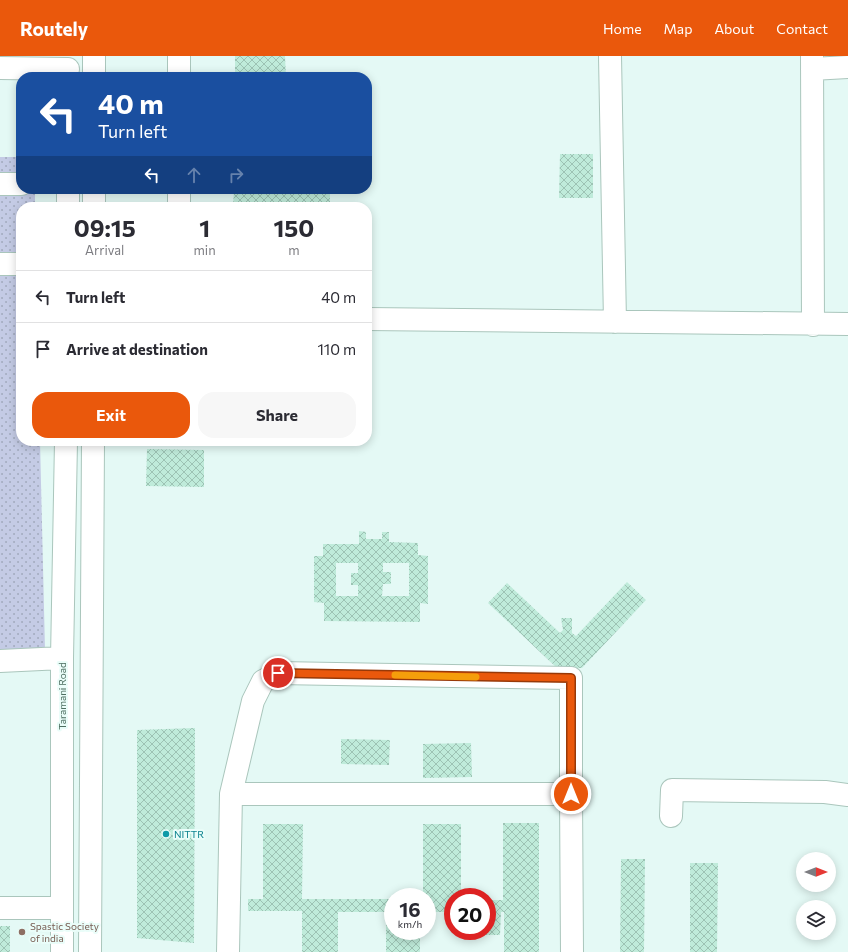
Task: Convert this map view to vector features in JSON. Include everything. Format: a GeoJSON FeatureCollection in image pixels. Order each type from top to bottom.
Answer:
{"type":"FeatureCollection","features":[{"type":"Feature","properties":{"kind":"street"},"geometry":{"type":"LineString","coordinates":[[94,56],[94,72]]}},
{"type":"Feature","properties":{"kind":"street"},"geometry":{"type":"LineString","coordinates":[[179,56],[179,72]]}},
{"type":"Feature","properties":{"kind":"street"},"geometry":{"type":"LineString","coordinates":[[610,56],[615,322]]}},
{"type":"Feature","properties":{"kind":"street"},"geometry":{"type":"LineString","coordinates":[[813,325],[812,62],[848,67]]}},
{"type":"Feature","properties":{"kind":"street"},"geometry":{"type":"LineString","coordinates":[[0,68],[69,67]]}},
{"type":"Feature","properties":{"kind":"street"},"geometry":{"type":"LineString","coordinates":[[0,184],[16,184]]}},
{"type":"Feature","properties":{"kind":"street"},"geometry":{"type":"LineString","coordinates":[[0,264],[16,264]]}},
{"type":"Feature","properties":{"kind":"street"},"geometry":{"type":"LineString","coordinates":[[372,319],[813,325],[848,324]]}},
{"type":"Feature","properties":{"kind":"street","name":"Taramani Road"},"geometry":{"type":"LineString","coordinates":[[62,952],[62,658],[66,446]]}},
{"type":"Feature","properties":{"kind":"street"},"geometry":{"type":"LineString","coordinates":[[90,952],[93,446]]}},
{"type":"Feature","properties":{"kind":"street"},"geometry":{"type":"LineString","coordinates":[[0,661],[62,658]]}},
{"type":"Feature","properties":{"kind":"street"},"geometry":{"type":"LineString","coordinates":[[228,952],[231,794],[253,701],[263,681],[278,673],[571,678],[572,952]]}},
{"type":"Feature","properties":{"kind":"street"},"geometry":{"type":"LineString","coordinates":[[671,816],[672,790],[826,792],[848,795]]}},
{"type":"Feature","properties":{"kind":"street"},"geometry":{"type":"LineString","coordinates":[[231,794],[571,794]]}},
{"type":"Feature","properties":{"kind":"street"},"geometry":{"type":"LineString","coordinates":[[0,908],[62,908]]}},
{"type":"Feature","properties":{"kind":"shaded area"},"geometry":{"type":"Polygon","coordinates":[[[0,157],[16,157],[16,194],[35,194],[35,202],[16,202],[16,446],[40,446],[45,650],[0,651],[0,157]]]}},
{"type":"Feature","properties":{"kind":"building"},"geometry":{"type":"Polygon","coordinates":[[[235,56],[285,56],[286,72],[235,72],[235,56]]]}},
{"type":"Feature","properties":{"kind":"building"},"geometry":{"type":"Polygon","coordinates":[[[560,154],[593,154],[593,198],[559,198],[560,154]]]}},
{"type":"Feature","properties":{"kind":"building"},"geometry":{"type":"Polygon","coordinates":[[[234,194],[330,194],[330,202],[233,202],[234,194]]]}},
{"type":"Feature","properties":{"kind":"building"},"geometry":{"type":"Polygon","coordinates":[[[147,449],[204,450],[204,487],[146,486],[147,449]]]}},
{"type":"Feature","properties":{"kind":"building"},"geometry":{"type":"Polygon","coordinates":[[[359,531],[366,532],[366,539],[382,539],[382,532],[389,532],[389,542],[418,543],[418,555],[428,556],[428,604],[420,603],[420,622],[324,621],[324,603],[314,602],[314,556],[323,556],[323,544],[359,544],[359,531]],[[336,563],[336,596],[358,596],[358,585],[351,585],[351,573],[358,573],[358,563],[336,563]],[[383,563],[383,572],[391,572],[391,584],[383,584],[382,596],[409,596],[409,563],[383,563]]]}},
{"type":"Feature","properties":{"kind":"building"},"geometry":{"type":"Polygon","coordinates":[[[627,582],[646,600],[582,668],[557,668],[488,603],[507,583],[560,633],[563,630],[561,618],[572,618],[572,633],[576,636],[627,582]]]}},
{"type":"Feature","properties":{"kind":"building","name":"NITTR"},"geometry":{"type":"Polygon","coordinates":[[[195,728],[194,943],[137,938],[137,730],[195,728]]]}},
{"type":"Feature","properties":{"kind":"building"},"geometry":{"type":"Polygon","coordinates":[[[341,739],[390,740],[389,765],[341,764],[341,739]]]}},
{"type":"Feature","properties":{"kind":"building"},"geometry":{"type":"Polygon","coordinates":[[[471,743],[472,777],[423,778],[423,744],[471,743]]]}},
{"type":"Feature","properties":{"kind":"building"},"geometry":{"type":"Polygon","coordinates":[[[503,823],[539,823],[539,952],[504,952],[504,912],[501,912],[500,935],[496,935],[496,900],[503,900],[503,823]]]}},
{"type":"Feature","properties":{"kind":"building"},"geometry":{"type":"Polygon","coordinates":[[[263,824],[303,824],[302,899],[384,899],[384,912],[338,912],[338,952],[302,952],[302,911],[248,911],[248,899],[263,899],[263,824]]]}},
{"type":"Feature","properties":{"kind":"building"},"geometry":{"type":"Polygon","coordinates":[[[423,824],[461,824],[461,888],[444,888],[444,912],[436,912],[436,888],[423,888],[423,824]]]}},
{"type":"Feature","properties":{"kind":"building"},"geometry":{"type":"Polygon","coordinates":[[[621,859],[645,859],[644,952],[620,952],[621,859]]]}},
{"type":"Feature","properties":{"kind":"building"},"geometry":{"type":"Polygon","coordinates":[[[690,863],[718,863],[717,952],[690,952],[690,863]]]}},
{"type":"Feature","properties":{"kind":"building"},"geometry":{"type":"Polygon","coordinates":[[[0,926],[10,926],[10,952],[0,952],[0,926]]]}},
{"type":"Feature","properties":{"kind":"building"},"geometry":{"type":"Polygon","coordinates":[[[386,940],[420,940],[420,952],[386,952],[386,940]]]}},
{"type":"Feature","properties":{"kind":"slow traffic"},"geometry":{"type":"LineString","coordinates":[[395,675],[476,677]]}},
{"type":"Feature","properties":{"kind":"place","name":"NITTR"},"geometry":{"type":"Point","coordinates":[166,834]}},
{"type":"Feature","properties":{"kind":"place","name":"Spastic Society of india"},"geometry":{"type":"Point","coordinates":[22,932]}},
{"type":"Feature","properties":{"kind":"route"},"geometry":{"type":"LineString","coordinates":[[278,673],[571,678],[571,794]]}}]}
